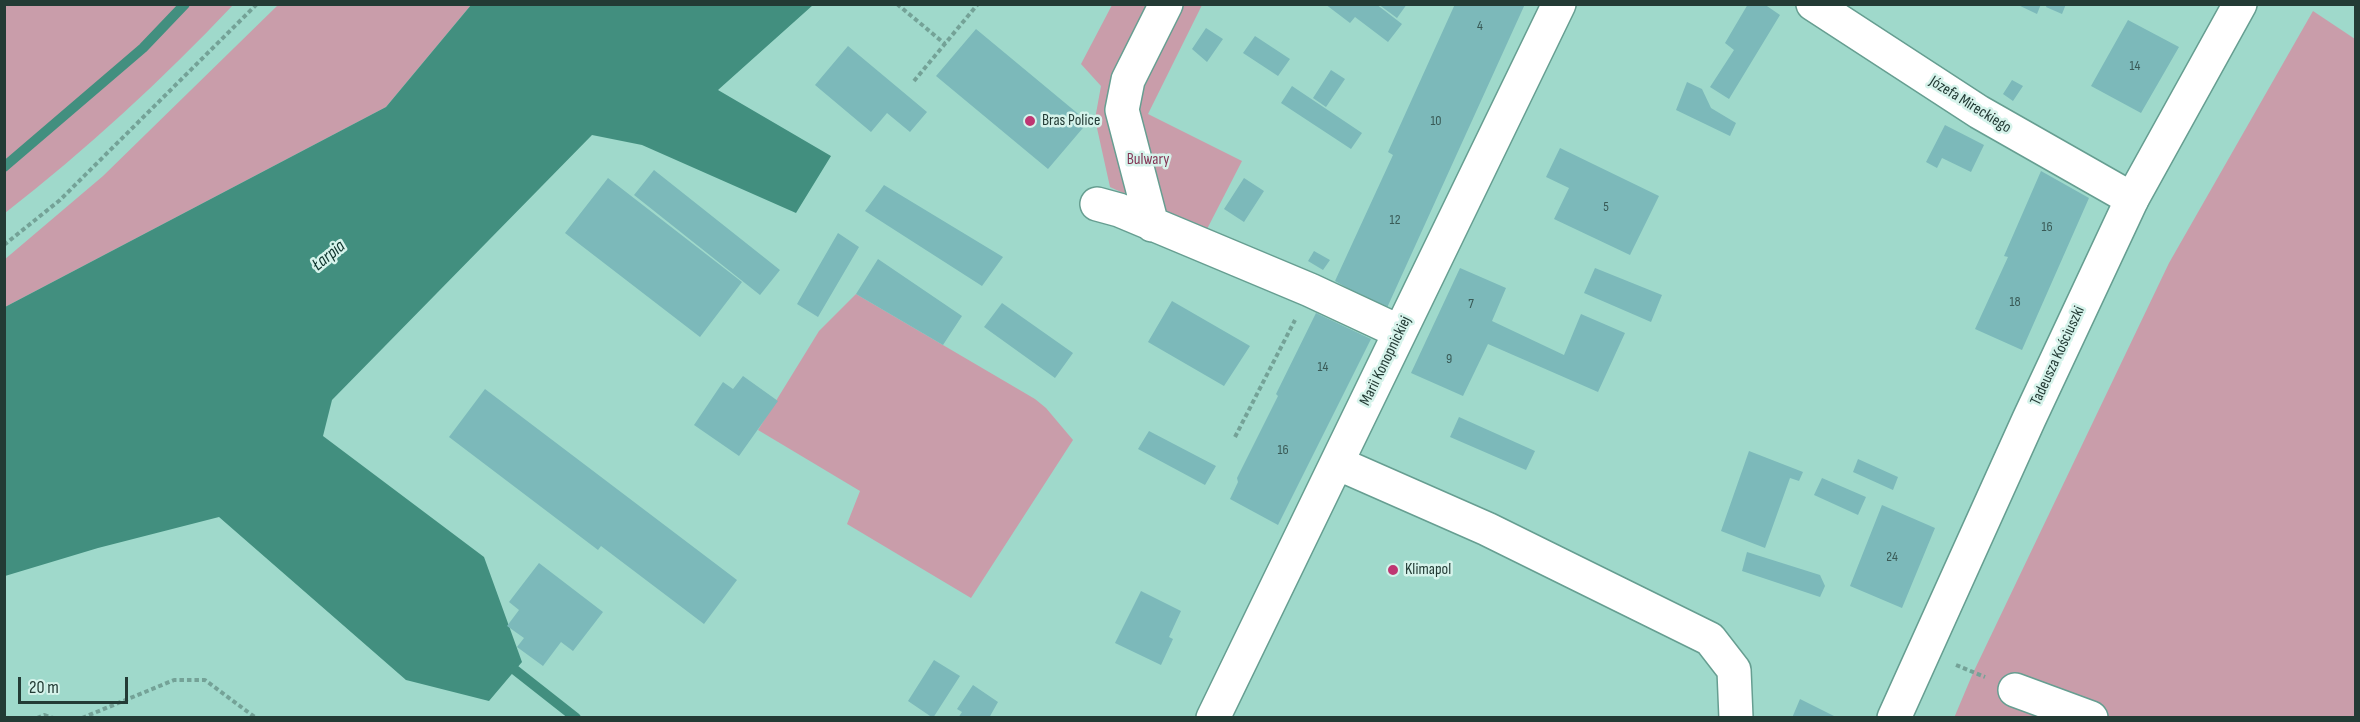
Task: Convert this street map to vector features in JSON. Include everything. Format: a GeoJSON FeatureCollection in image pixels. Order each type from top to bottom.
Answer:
{"type":"FeatureCollection","features":[{"type":"Feature","properties":{"kind":"street"},"geometry":{"type":"LineString","coordinates":[[1152,225],[1122,110],[1128,80],[1166,4]]}},
{"type":"Feature","properties":{"kind":"street","name":"Marii Konopnickiej"},"geometry":{"type":"LineString","coordinates":[[1214,717],[1559,4]]}},
{"type":"Feature","properties":{"kind":"street","name":"Józefa Mireckiego"},"geometry":{"type":"LineString","coordinates":[[1813,4],[1979,112],[2132,199]]}},
{"type":"Feature","properties":{"kind":"street","name":"Tadeusza Kościuszki"},"geometry":{"type":"LineString","coordinates":[[1894,717],[2132,199],[2240,4]]}},
{"type":"Feature","properties":{"kind":"street"},"geometry":{"type":"LineString","coordinates":[[1097,204],[1119,210],[1310,290],[1400,332]]}},
{"type":"Feature","properties":{"kind":"street"},"geometry":{"type":"LineString","coordinates":[[1337,463],[1487,529],[1710,639],[1734,670],[1736,717]]}},
{"type":"Feature","properties":{"kind":"street"},"geometry":{"type":"LineString","coordinates":[[2015,690],[2091,717]]}},
{"type":"Feature","properties":{"kind":"path"},"geometry":{"type":"LineString","coordinates":[[4,245],[60,200],[257,4]]}},
{"type":"Feature","properties":{"kind":"path"},"geometry":{"type":"LineString","coordinates":[[897,4],[945,44]]}},
{"type":"Feature","properties":{"kind":"path"},"geometry":{"type":"LineString","coordinates":[[914,81],[978,4]]}},
{"type":"Feature","properties":{"kind":"path"},"geometry":{"type":"LineString","coordinates":[[1235,437],[1310,290]]}},
{"type":"Feature","properties":{"kind":"path"},"geometry":{"type":"LineString","coordinates":[[82,717],[174,680],[205,680],[256,717]]}},
{"type":"Feature","properties":{"kind":"path"},"geometry":{"type":"LineString","coordinates":[[38,717],[44,715],[53,717]]}},
{"type":"Feature","properties":{"kind":"green space"},"geometry":{"type":"Polygon","coordinates":[[[5,4],[233,5],[123,114],[5,213],[5,4]]]}},
{"type":"Feature","properties":{"kind":"green space"},"geometry":{"type":"Polygon","coordinates":[[[278,5],[471,5],[386,107],[5,307],[4,260],[103,176],[278,5]]]}},
{"type":"Feature","properties":{"kind":"green space","name":"Bulwary"},"geometry":{"type":"Polygon","coordinates":[[[1112,5],[1202,5],[1148,114],[1242,161],[1206,231],[1110,187],[1095,119],[1101,86],[1081,64],[1112,5]]]}},
{"type":"Feature","properties":{"kind":"green space"},"geometry":{"type":"Polygon","coordinates":[[[2313,11],[2355,39],[2355,717],[1954,718],[1973,673],[2169,263],[2313,11]]]}},
{"type":"Feature","properties":{"kind":"green space"},"geometry":{"type":"Polygon","coordinates":[[[856,294],[1035,399],[1046,408],[1073,440],[971,598],[847,524],[860,491],[758,430],[819,331],[856,294]]]}},
{"type":"Feature","properties":{"kind":"water","name":"Łarpia"},"geometry":{"type":"Polygon","coordinates":[[[471,5],[813,5],[718,90],[831,156],[796,213],[642,145],[592,135],[332,400],[323,436],[484,557],[522,662],[489,701],[406,680],[219,517],[98,548],[5,576],[5,307],[386,107],[471,5]]]}},
{"type":"Feature","properties":{"kind":"building"},"geometry":{"type":"Polygon","coordinates":[[[1325,4],[1376,4],[1402,24],[1388,42],[1355,17],[1350,23],[1325,4]]]}},
{"type":"Feature","properties":{"kind":"building"},"geometry":{"type":"Polygon","coordinates":[[[1378,4],[1407,4],[1397,18],[1378,4]]]}},
{"type":"Feature","properties":{"kind":"building"},"geometry":{"type":"Polygon","coordinates":[[[1455,4],[1525,4],[1386,310],[1335,281],[1393,155],[1388,152],[1455,4]]]}},
{"type":"Feature","properties":{"kind":"building"},"geometry":{"type":"Polygon","coordinates":[[[1748,4],[1764,4],[1780,15],[1729,99],[1710,87],[1734,50],[1725,43],[1748,4]]]}},
{"type":"Feature","properties":{"kind":"building"},"geometry":{"type":"Polygon","coordinates":[[[2016,4],[2041,4],[2037,14],[2016,4]]]}},
{"type":"Feature","properties":{"kind":"building"},"geometry":{"type":"Polygon","coordinates":[[[2047,4],[2066,4],[2062,14],[2046,7],[2047,4]]]}},
{"type":"Feature","properties":{"kind":"building"},"geometry":{"type":"Polygon","coordinates":[[[2128,20],[2179,47],[2141,113],[2091,86],[2128,20]]]}},
{"type":"Feature","properties":{"kind":"building"},"geometry":{"type":"Polygon","coordinates":[[[1206,28],[1223,39],[1207,62],[1192,49],[1206,28]]]}},
{"type":"Feature","properties":{"kind":"building"},"geometry":{"type":"Polygon","coordinates":[[[976,29],[1088,122],[1048,169],[936,76],[976,29]]]}},
{"type":"Feature","properties":{"kind":"building"},"geometry":{"type":"Polygon","coordinates":[[[1255,36],[1290,59],[1278,76],[1243,53],[1255,36]]]}},
{"type":"Feature","properties":{"kind":"building"},"geometry":{"type":"Polygon","coordinates":[[[848,46],[927,112],[910,132],[887,113],[871,132],[815,85],[848,46]]]}},
{"type":"Feature","properties":{"kind":"building"},"geometry":{"type":"Polygon","coordinates":[[[1331,70],[1345,79],[1326,107],[1313,98],[1331,70]]]}},
{"type":"Feature","properties":{"kind":"building"},"geometry":{"type":"Polygon","coordinates":[[[2012,80],[2023,86],[2013,101],[2003,94],[2012,80]]]}},
{"type":"Feature","properties":{"kind":"building"},"geometry":{"type":"Polygon","coordinates":[[[1687,82],[1702,89],[1711,108],[1736,123],[1730,136],[1676,110],[1687,82]]]}},
{"type":"Feature","properties":{"kind":"building"},"geometry":{"type":"Polygon","coordinates":[[[1292,86],[1362,133],[1351,149],[1281,103],[1292,86]]]}},
{"type":"Feature","properties":{"kind":"building"},"geometry":{"type":"Polygon","coordinates":[[[1945,125],[1984,145],[1971,172],[1942,158],[1937,168],[1926,162],[1945,125]]]}},
{"type":"Feature","properties":{"kind":"building"},"geometry":{"type":"Polygon","coordinates":[[[1560,148],[1659,196],[1630,255],[1554,219],[1569,188],[1546,177],[1560,148]]]}},
{"type":"Feature","properties":{"kind":"building"},"geometry":{"type":"Polygon","coordinates":[[[654,170],[780,270],[760,295],[634,195],[654,170]]]}},
{"type":"Feature","properties":{"kind":"building"},"geometry":{"type":"Polygon","coordinates":[[[2041,171],[2089,198],[2022,350],[1975,329],[2008,257],[2004,256],[2041,171]]]}},
{"type":"Feature","properties":{"kind":"building"},"geometry":{"type":"Polygon","coordinates":[[[608,178],[742,282],[700,337],[565,233],[608,178]]]}},
{"type":"Feature","properties":{"kind":"building"},"geometry":{"type":"Polygon","coordinates":[[[1244,178],[1264,191],[1244,222],[1224,209],[1244,178]]]}},
{"type":"Feature","properties":{"kind":"building"},"geometry":{"type":"Polygon","coordinates":[[[884,185],[1003,257],[982,286],[865,211],[884,185]]]}},
{"type":"Feature","properties":{"kind":"building"},"geometry":{"type":"Polygon","coordinates":[[[838,233],[859,247],[818,317],[797,304],[838,233]]]}},
{"type":"Feature","properties":{"kind":"building"},"geometry":{"type":"Polygon","coordinates":[[[1314,251],[1330,260],[1323,270],[1308,261],[1314,251]]]}},
{"type":"Feature","properties":{"kind":"building"},"geometry":{"type":"Polygon","coordinates":[[[878,259],[962,316],[943,345],[856,294],[878,259]]]}},
{"type":"Feature","properties":{"kind":"building"},"geometry":{"type":"Polygon","coordinates":[[[1460,268],[1506,288],[1492,321],[1564,355],[1581,314],[1625,333],[1598,392],[1488,344],[1463,396],[1411,373],[1460,268]]]}},
{"type":"Feature","properties":{"kind":"building"},"geometry":{"type":"Polygon","coordinates":[[[1595,268],[1662,295],[1651,322],[1584,293],[1595,268]]]}},
{"type":"Feature","properties":{"kind":"building"},"geometry":{"type":"Polygon","coordinates":[[[1172,301],[1250,346],[1224,386],[1148,342],[1172,301]]]}},
{"type":"Feature","properties":{"kind":"building"},"geometry":{"type":"Polygon","coordinates":[[[1002,303],[1073,353],[1055,378],[984,327],[1002,303]]]}},
{"type":"Feature","properties":{"kind":"building"},"geometry":{"type":"Polygon","coordinates":[[[1316,313],[1371,339],[1278,525],[1230,499],[1238,482],[1237,478],[1316,313]]]}},
{"type":"Feature","properties":{"kind":"building"},"geometry":{"type":"Polygon","coordinates":[[[743,376],[778,401],[739,456],[694,425],[723,382],[733,389],[743,376]]]}},
{"type":"Feature","properties":{"kind":"building"},"geometry":{"type":"Polygon","coordinates":[[[485,389],[737,580],[704,624],[601,546],[598,550],[449,437],[485,389]]]}},
{"type":"Feature","properties":{"kind":"building"},"geometry":{"type":"Polygon","coordinates":[[[1459,417],[1535,451],[1526,470],[1450,437],[1459,417]]]}},
{"type":"Feature","properties":{"kind":"building"},"geometry":{"type":"Polygon","coordinates":[[[1149,431],[1216,466],[1205,485],[1138,449],[1149,431]]]}},
{"type":"Feature","properties":{"kind":"building"},"geometry":{"type":"Polygon","coordinates":[[[1749,451],[1803,472],[1799,481],[1790,478],[1765,548],[1721,531],[1749,451]]]}},
{"type":"Feature","properties":{"kind":"building"},"geometry":{"type":"Polygon","coordinates":[[[1858,459],[1898,477],[1893,490],[1853,472],[1858,459]]]}},
{"type":"Feature","properties":{"kind":"building"},"geometry":{"type":"Polygon","coordinates":[[[1822,478],[1866,497],[1858,515],[1814,495],[1822,478]]]}},
{"type":"Feature","properties":{"kind":"building"},"geometry":{"type":"Polygon","coordinates":[[[1882,505],[1935,528],[1902,608],[1850,586],[1882,505]]]}},
{"type":"Feature","properties":{"kind":"building"},"geometry":{"type":"Polygon","coordinates":[[[1747,552],[1820,575],[1825,586],[1820,597],[1742,571],[1747,552]]]}},
{"type":"Feature","properties":{"kind":"building"},"geometry":{"type":"Polygon","coordinates":[[[539,563],[603,612],[573,651],[561,642],[543,666],[517,647],[524,638],[507,626],[519,610],[509,602],[539,563]]]}},
{"type":"Feature","properties":{"kind":"building"},"geometry":{"type":"Polygon","coordinates":[[[1141,591],[1181,611],[1169,637],[1173,639],[1161,665],[1115,643],[1141,591]]]}},
{"type":"Feature","properties":{"kind":"building"},"geometry":{"type":"Polygon","coordinates":[[[934,660],[960,676],[933,718],[908,701],[934,660]]]}},
{"type":"Feature","properties":{"kind":"building"},"geometry":{"type":"Polygon","coordinates":[[[973,685],[998,702],[989,718],[958,718],[962,712],[957,709],[973,685]]]}},
{"type":"Feature","properties":{"kind":"building"},"geometry":{"type":"Polygon","coordinates":[[[1800,699],[1838,718],[1792,718],[1800,699]]]}},
{"type":"Feature","properties":{"kind":"waterway"},"geometry":{"type":"LineString","coordinates":[[4,167],[143,48],[185,4]]}},
{"type":"Feature","properties":{"kind":"waterway"},"geometry":{"type":"LineString","coordinates":[[515,670],[576,718]]}},
{"type":"Feature","properties":{"kind":"place","name":"Bras Police"},"geometry":{"type":"Point","coordinates":[1030,121]}},
{"type":"Feature","properties":{"kind":"place","name":"Klimapol"},"geometry":{"type":"Point","coordinates":[1393,570]}}]}
